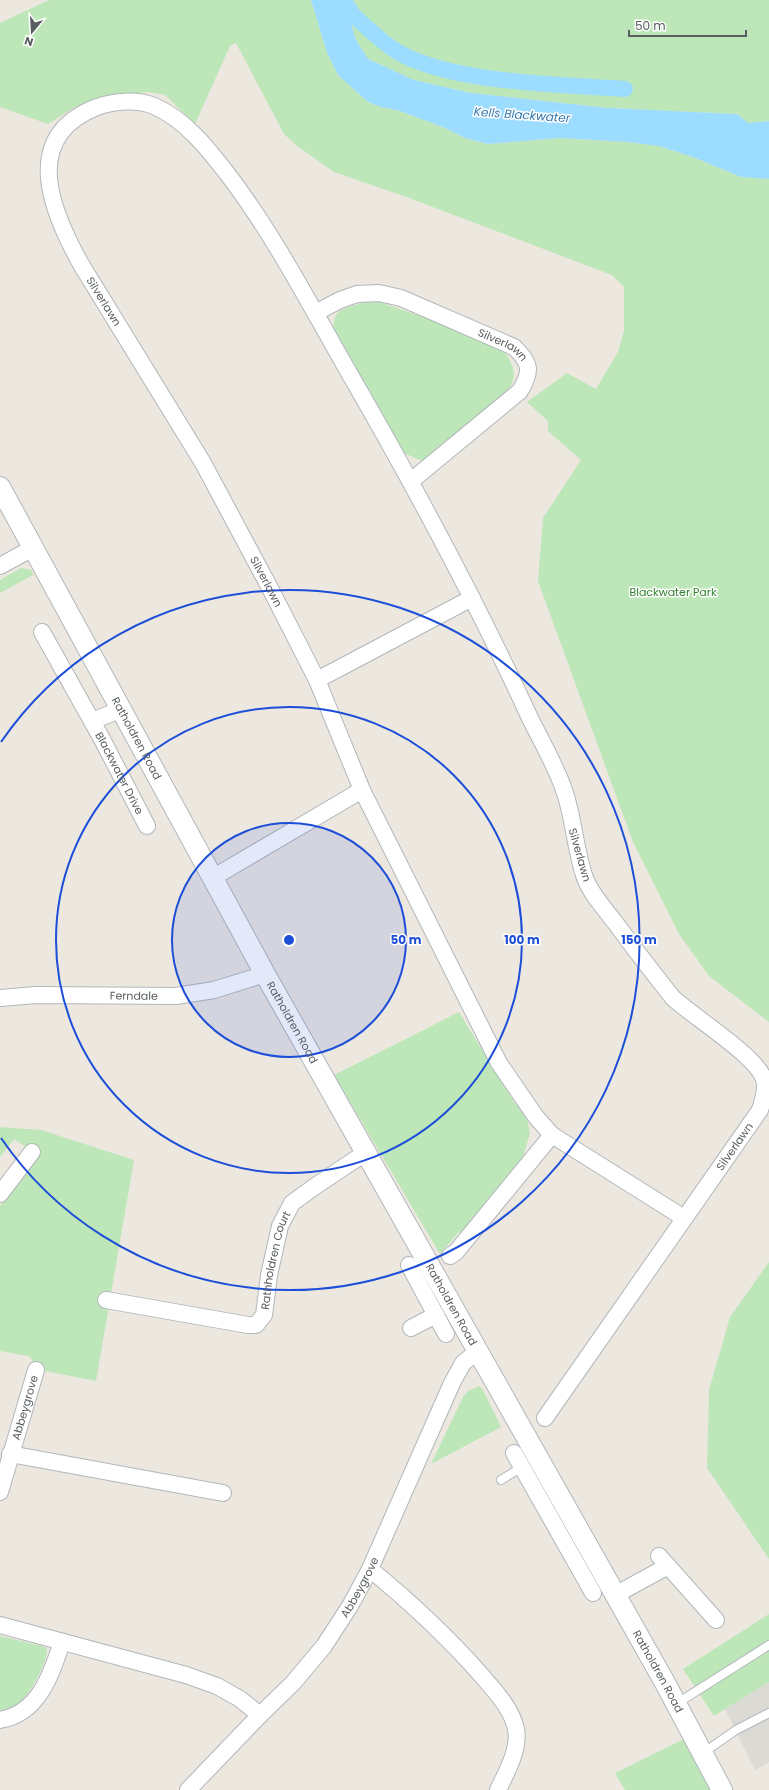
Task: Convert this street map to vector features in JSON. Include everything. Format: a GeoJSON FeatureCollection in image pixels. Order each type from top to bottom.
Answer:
{"type":"FeatureCollection","features":[{"type":"Feature","properties":{"kind":"street","name":"Silverlawn"},"geometry":{"type":"LineString","coordinates":[[545,1418],[760,1110],[765,1093],[764,1078],[755,1064],[673,998],[598,901],[586,881],[564,791],[496,644],[411,481],[315,313],[259,219],[228,176],[195,137],[172,115],[151,104],[123,101],[102,105],[83,113],[66,126],[53,144],[48,164],[49,189],[56,213],[68,239],[203,462],[317,680],[362,790],[499,1063],[536,1117],[552,1135],[684,1218]]}},
{"type":"Feature","properties":{"kind":"street","name":"Silverlawn"},"geometry":{"type":"LineString","coordinates":[[315,313],[340,300],[358,294],[379,293],[401,298],[514,347],[523,356],[529,368],[527,380],[520,391],[411,481]]}},
{"type":"Feature","properties":{"kind":"street","name":"Ratholdren Road"},"geometry":{"type":"LineString","coordinates":[[0,487],[214,877],[265,974],[365,1152],[431,1286],[478,1351],[584,1558],[593,1593]]}},
{"type":"Feature","properties":{"kind":"street"},"geometry":{"type":"LineString","coordinates":[[0,566],[33,548]]}},
{"type":"Feature","properties":{"kind":"street"},"geometry":{"type":"LineString","coordinates":[[317,680],[472,598]]}},
{"type":"Feature","properties":{"kind":"street","name":"Blackwater Drive"},"geometry":{"type":"LineString","coordinates":[[42,632],[92,721],[147,826]]}},
{"type":"Feature","properties":{"kind":"street","name":"Blackwater Drive"},"geometry":{"type":"LineString","coordinates":[[92,721],[122,709]]}},
{"type":"Feature","properties":{"kind":"street"},"geometry":{"type":"LineString","coordinates":[[214,877],[362,790]]}},
{"type":"Feature","properties":{"kind":"street","name":"Ferndale"},"geometry":{"type":"LineString","coordinates":[[0,998],[36,995],[176,996],[214,990],[265,974]]}},
{"type":"Feature","properties":{"kind":"street"},"geometry":{"type":"LineString","coordinates":[[450,1256],[456,1252],[552,1135]]}},
{"type":"Feature","properties":{"kind":"street"},"geometry":{"type":"LineString","coordinates":[[0,1194],[32,1152]]}},
{"type":"Feature","properties":{"kind":"street","name":"Rathholdren Court"},"geometry":{"type":"LineString","coordinates":[[106,1300],[248,1325],[256,1324],[264,1315],[269,1275],[280,1226],[292,1203],[314,1186],[365,1152]]}},
{"type":"Feature","properties":{"kind":"street"},"geometry":{"type":"LineString","coordinates":[[409,1266],[431,1286],[436,1315],[446,1334]]}},
{"type":"Feature","properties":{"kind":"street"},"geometry":{"type":"LineString","coordinates":[[411,1328],[436,1315]]}},
{"type":"Feature","properties":{"kind":"street","name":"Abbeygrove"},"geometry":{"type":"LineString","coordinates":[[188,1790],[260,1714],[293,1683],[324,1646],[350,1606],[370,1569],[452,1383],[463,1363],[478,1351]]}},
{"type":"Feature","properties":{"kind":"street","name":"Abbeygrove"},"geometry":{"type":"LineString","coordinates":[[0,1492],[36,1370]]}},
{"type":"Feature","properties":{"kind":"street"},"geometry":{"type":"LineString","coordinates":[[10,1454],[223,1493]]}},
{"type":"Feature","properties":{"kind":"street","name":"Ratholdren Road"},"geometry":{"type":"LineString","coordinates":[[518,1460],[584,1558],[615,1595],[722,1790]]}},
{"type":"Feature","properties":{"kind":"street"},"geometry":{"type":"LineString","coordinates":[[615,1595],[664,1561],[716,1620]]}},
{"type":"Feature","properties":{"kind":"street"},"geometry":{"type":"LineString","coordinates":[[370,1569],[413,1605],[457,1647],[492,1687],[511,1714],[517,1730],[515,1744],[510,1764],[498,1790]]}},
{"type":"Feature","properties":{"kind":"street"},"geometry":{"type":"LineString","coordinates":[[0,1625],[186,1675],[217,1686],[240,1699],[260,1714]]}},
{"type":"Feature","properties":{"kind":"street"},"geometry":{"type":"LineString","coordinates":[[0,1720],[11,1718],[20,1714],[34,1702],[46,1685],[62,1642]]}},
{"type":"Feature","properties":{"kind":"lane"},"geometry":{"type":"LineString","coordinates":[[500,1480],[518,1460]]}},
{"type":"Feature","properties":{"kind":"lane"},"geometry":{"type":"LineString","coordinates":[[676,1704],[769,1645]]}},
{"type":"Feature","properties":{"kind":"lane"},"geometry":{"type":"LineString","coordinates":[[702,1753],[736,1730],[769,1713]]}},
{"type":"Feature","properties":{"kind":"shaded area"},"geometry":{"type":"Polygon","coordinates":[[[769,1682],[769,1762],[755,1770],[725,1709],[769,1682]]]}},
{"type":"Feature","properties":{"kind":"green space","name":"Blackwater Park"},"geometry":{"type":"Polygon","coordinates":[[[49,0],[311,0],[327,53],[338,75],[368,102],[381,107],[400,111],[445,128],[465,138],[488,144],[559,138],[628,142],[659,146],[693,157],[741,177],[769,179],[769,1022],[709,976],[679,934],[633,842],[538,581],[543,518],[581,460],[548,431],[548,421],[527,402],[567,373],[596,389],[618,352],[624,331],[624,287],[612,275],[409,198],[334,172],[297,146],[284,134],[236,43],[230,46],[195,124],[165,95],[147,92],[101,97],[75,107],[48,124],[0,107],[0,23],[49,0]]]}},
{"type":"Feature","properties":{"kind":"green space"},"geometry":{"type":"Polygon","coordinates":[[[353,0],[769,0],[769,121],[748,123],[737,114],[608,108],[471,93],[414,80],[368,59],[356,40],[351,23],[362,14],[353,0]]]}},
{"type":"Feature","properties":{"kind":"green space"},"geometry":{"type":"Polygon","coordinates":[[[366,302],[380,302],[467,333],[498,347],[509,358],[514,372],[508,392],[431,458],[422,461],[404,453],[335,339],[334,322],[339,312],[350,306],[366,302]]]}},
{"type":"Feature","properties":{"kind":"green space"},"geometry":{"type":"Polygon","coordinates":[[[21,568],[32,570],[33,575],[0,593],[0,580],[21,568]]]}},
{"type":"Feature","properties":{"kind":"green space"},"geometry":{"type":"Polygon","coordinates":[[[459,1012],[514,1102],[526,1114],[530,1133],[523,1157],[473,1227],[458,1233],[440,1254],[334,1075],[459,1012]]]}},
{"type":"Feature","properties":{"kind":"green space"},"geometry":{"type":"Polygon","coordinates":[[[0,1127],[41,1130],[134,1160],[96,1381],[40,1370],[29,1356],[0,1351],[0,1206],[38,1155],[14,1139],[0,1157],[0,1127]]]}},
{"type":"Feature","properties":{"kind":"green space"},"geometry":{"type":"Polygon","coordinates":[[[769,1262],[769,1559],[707,1468],[709,1390],[730,1317],[769,1262]]]}},
{"type":"Feature","properties":{"kind":"green space"},"geometry":{"type":"Polygon","coordinates":[[[479,1386],[483,1390],[501,1427],[431,1464],[463,1397],[468,1391],[479,1386]]]}},
{"type":"Feature","properties":{"kind":"green space"},"geometry":{"type":"Polygon","coordinates":[[[769,1614],[769,1682],[714,1716],[683,1669],[769,1614]]]}},
{"type":"Feature","properties":{"kind":"green space"},"geometry":{"type":"Polygon","coordinates":[[[0,1636],[47,1648],[44,1663],[40,1672],[24,1699],[12,1709],[0,1711],[0,1636]]]}},
{"type":"Feature","properties":{"kind":"green space"},"geometry":{"type":"Polygon","coordinates":[[[684,1739],[711,1790],[625,1790],[615,1773],[684,1739]]]}},
{"type":"Feature","properties":{"kind":"water","name":"Kells Blackwater"},"geometry":{"type":"Polygon","coordinates":[[[311,0],[353,0],[362,14],[351,23],[356,40],[368,59],[414,80],[471,93],[608,108],[737,114],[748,123],[769,121],[769,179],[741,177],[693,157],[659,146],[628,142],[559,138],[488,144],[465,138],[445,128],[400,111],[381,107],[368,102],[338,75],[327,53],[311,0]]]}},
{"type":"Feature","properties":{"kind":"waterway"},"geometry":{"type":"LineString","coordinates":[[328,0],[354,16],[390,47],[419,62],[446,70],[476,76],[538,83],[625,89]]}}]}
